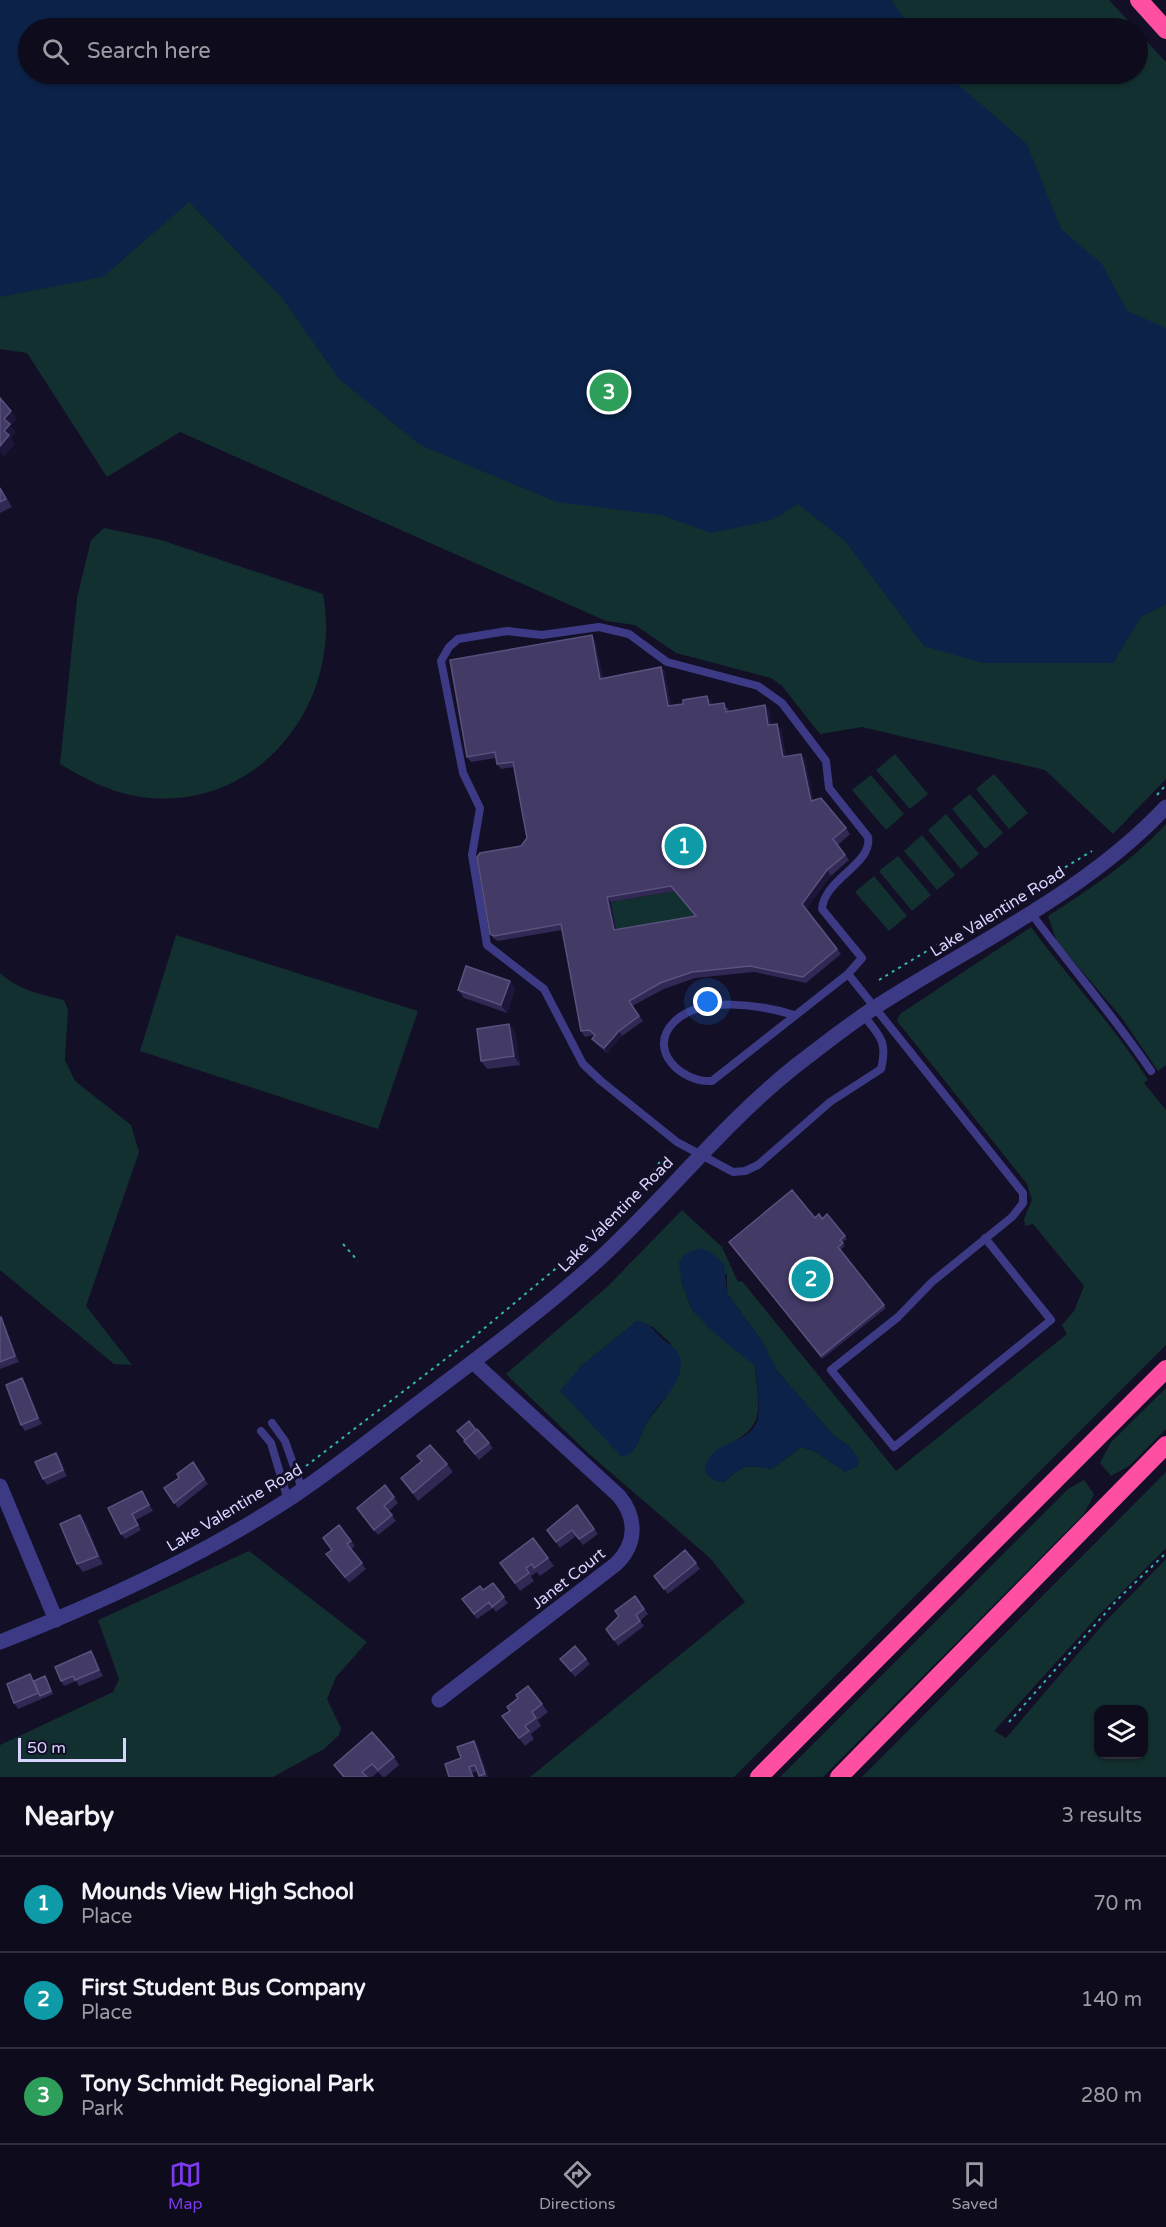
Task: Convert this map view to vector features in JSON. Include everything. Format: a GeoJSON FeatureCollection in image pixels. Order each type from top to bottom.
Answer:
{"type":"FeatureCollection","features":[{"type":"Feature","properties":{"kind":"highway"},"geometry":{"type":"LineString","coordinates":[[1139,0],[1166,30]]}},
{"type":"Feature","properties":{"kind":"highway"},"geometry":{"type":"LineString","coordinates":[[759,1777],[1166,1369]]}},
{"type":"Feature","properties":{"kind":"highway"},"geometry":{"type":"LineString","coordinates":[[838,1777],[1166,1446]]}},
{"type":"Feature","properties":{"kind":"street","name":"Lake Valentine Road"},"geometry":{"type":"LineString","coordinates":[[0,1642],[56,1620],[153,1576],[288,1500],[299,1483],[473,1362],[598,1260],[701,1153],[782,1077],[870,1011],[1031,913],[1123,849],[1166,807]]}},
{"type":"Feature","properties":{"kind":"street","name":"Janet Court"},"geometry":{"type":"LineString","coordinates":[[439,1700],[616,1564],[626,1554],[632,1540],[630,1514],[619,1496],[473,1362]]}},
{"type":"Feature","properties":{"kind":"street"},"geometry":{"type":"LineString","coordinates":[[0,1486],[56,1620]]}},
{"type":"Feature","properties":{"kind":"lane"},"geometry":{"type":"LineString","coordinates":[[794,1015],[749,1004],[725,1005],[689,1012],[670,1027],[665,1038],[666,1056],[679,1073],[690,1079],[712,1081],[848,974],[862,958],[822,909],[822,903],[843,874],[866,855],[870,847],[868,837],[829,788],[826,761],[782,703],[758,686],[667,662],[630,634],[599,627],[542,635],[507,631],[458,639],[449,647],[441,661],[463,773],[480,808],[472,855],[487,945],[544,989],[583,1065],[677,1142],[734,1172],[745,1171],[758,1165],[802,1124],[858,1081],[881,1069],[885,1052],[880,1037],[870,1011],[848,974]]}},
{"type":"Feature","properties":{"kind":"lane"},"geometry":{"type":"LineString","coordinates":[[1031,913],[1080,980],[1121,1025],[1151,1071]]}},
{"type":"Feature","properties":{"kind":"lane"},"geometry":{"type":"LineString","coordinates":[[870,1011],[1020,1187],[1023,1203],[1018,1211],[985,1238],[932,1282],[898,1317],[831,1370],[894,1447],[1051,1320],[985,1238]]}},
{"type":"Feature","properties":{"kind":"lane"},"geometry":{"type":"LineString","coordinates":[[272,1423],[285,1441],[299,1483]]}},
{"type":"Feature","properties":{"kind":"lane"},"geometry":{"type":"LineString","coordinates":[[261,1431],[272,1443],[288,1500]]}},
{"type":"Feature","properties":{"kind":"path"},"geometry":{"type":"LineString","coordinates":[[1151,802],[1166,785]]}},
{"type":"Feature","properties":{"kind":"path"},"geometry":{"type":"LineString","coordinates":[[879,980],[1093,851]]}},
{"type":"Feature","properties":{"kind":"path"},"geometry":{"type":"LineString","coordinates":[[299,1483],[309,1463],[469,1341],[584,1245],[639,1191],[667,1152]]}},
{"type":"Feature","properties":{"kind":"path"},"geometry":{"type":"LineString","coordinates":[[343,1244],[358,1261]]}},
{"type":"Feature","properties":{"kind":"path"},"geometry":{"type":"LineString","coordinates":[[1009,1722],[1117,1600],[1166,1553]]}},
{"type":"Feature","properties":{"kind":"green space"},"geometry":{"type":"Polygon","coordinates":[[[0,0],[1109,0],[1126,18],[18,18],[18,84],[1148,84],[1148,43],[1166,62],[1166,779],[1113,834],[1045,770],[862,727],[820,734],[782,686],[771,678],[676,653],[635,625],[606,621],[180,432],[107,477],[27,353],[0,349],[0,0]]]}},
{"type":"Feature","properties":{"kind":"green space"},"geometry":{"type":"Polygon","coordinates":[[[104,528],[161,540],[323,594],[326,636],[319,676],[304,713],[282,745],[252,771],[218,789],[178,798],[135,796],[105,787],[60,764],[77,598],[91,540],[104,528]]]}},
{"type":"Feature","properties":{"kind":"green space"},"geometry":{"type":"Polygon","coordinates":[[[895,754],[928,794],[910,809],[876,770],[895,754]]]}},
{"type":"Feature","properties":{"kind":"green space"},"geometry":{"type":"Polygon","coordinates":[[[994,774],[1028,813],[1009,829],[976,789],[994,774]]]}},
{"type":"Feature","properties":{"kind":"green space"},"geometry":{"type":"Polygon","coordinates":[[[871,775],[904,814],[886,830],[852,790],[871,775]]]}},
{"type":"Feature","properties":{"kind":"green space"},"geometry":{"type":"Polygon","coordinates":[[[970,794],[1003,833],[985,849],[952,809],[970,794]]]}},
{"type":"Feature","properties":{"kind":"green space"},"geometry":{"type":"Polygon","coordinates":[[[946,814],[979,854],[961,869],[928,830],[946,814]]]}},
{"type":"Feature","properties":{"kind":"green space"},"geometry":{"type":"Polygon","coordinates":[[[1166,824],[1166,1065],[1158,1071],[1121,1017],[1057,942],[1048,916],[1124,863],[1166,824]]]}},
{"type":"Feature","properties":{"kind":"green space"},"geometry":{"type":"Polygon","coordinates":[[[922,835],[955,875],[937,890],[904,851],[922,835]]]}},
{"type":"Feature","properties":{"kind":"green space"},"geometry":{"type":"Polygon","coordinates":[[[898,856],[931,895],[912,911],[879,871],[898,856]]]}},
{"type":"Feature","properties":{"kind":"green space"},"geometry":{"type":"Polygon","coordinates":[[[874,876],[907,916],[889,931],[855,892],[874,876]]]}},
{"type":"Feature","properties":{"kind":"green space"},"geometry":{"type":"Polygon","coordinates":[[[675,891],[700,921],[617,936],[611,902],[675,891]]]}},
{"type":"Feature","properties":{"kind":"green space"},"geometry":{"type":"Polygon","coordinates":[[[1031,927],[1121,1040],[1148,1080],[1144,1083],[1166,1110],[1166,1345],[734,1777],[530,1777],[745,1602],[710,1558],[588,1453],[506,1374],[607,1287],[682,1210],[722,1247],[738,1282],[742,1281],[896,1471],[1067,1334],[1062,1325],[1074,1311],[1084,1286],[1033,1224],[1025,1226],[1024,1219],[1032,1200],[1027,1184],[897,1021],[900,1014],[1031,927]],[[727,1274],[681,1280],[692,1310],[755,1366],[758,1397],[756,1418],[745,1434],[718,1450],[724,1482],[745,1467],[756,1466],[772,1469],[801,1447],[816,1452],[845,1472],[849,1446],[834,1436],[777,1371],[762,1341],[727,1293],[727,1274]],[[637,1321],[581,1366],[637,1445],[646,1423],[666,1397],[671,1344],[653,1327],[637,1321]]]}},
{"type":"Feature","properties":{"kind":"green space"},"geometry":{"type":"Polygon","coordinates":[[[176,935],[418,1011],[378,1129],[140,1051],[176,935]]]}},
{"type":"Feature","properties":{"kind":"green space"},"geometry":{"type":"Polygon","coordinates":[[[0,973],[14,984],[64,1000],[68,1010],[65,1060],[75,1081],[131,1125],[139,1152],[86,1306],[132,1365],[114,1364],[0,1270],[0,973]]]}},
{"type":"Feature","properties":{"kind":"green space"},"geometry":{"type":"Polygon","coordinates":[[[1166,1388],[1166,1429],[1129,1466],[1111,1476],[1100,1463],[1111,1442],[1166,1388]]]}},
{"type":"Feature","properties":{"kind":"green space"},"geometry":{"type":"Polygon","coordinates":[[[1166,1472],[1166,1548],[1098,1616],[994,1731],[1006,1738],[1104,1623],[1166,1559],[1166,1777],[862,1777],[1166,1472]]]}},
{"type":"Feature","properties":{"kind":"green space"},"geometry":{"type":"Polygon","coordinates":[[[1084,1480],[1094,1494],[1084,1514],[823,1777],[780,1777],[1068,1489],[1084,1480]]]}},
{"type":"Feature","properties":{"kind":"green space"},"geometry":{"type":"Polygon","coordinates":[[[249,1551],[367,1642],[336,1677],[327,1699],[341,1728],[339,1735],[324,1749],[273,1777],[0,1777],[0,1745],[113,1692],[119,1679],[98,1620],[249,1551]]]}},
{"type":"Feature","properties":{"kind":"water"},"geometry":{"type":"Polygon","coordinates":[[[0,0],[891,0],[904,18],[18,18],[18,84],[958,84],[1027,144],[1061,229],[1102,264],[1127,311],[1166,328],[1166,604],[1141,617],[1113,663],[982,663],[924,646],[845,541],[798,504],[772,520],[711,533],[661,515],[556,502],[420,445],[339,379],[282,298],[189,202],[103,277],[0,297],[0,0]]]}},
{"type":"Feature","properties":{"kind":"water"},"geometry":{"type":"Polygon","coordinates":[[[701,1248],[710,1252],[724,1264],[727,1293],[762,1341],[777,1371],[834,1436],[849,1446],[859,1460],[858,1466],[845,1472],[816,1452],[801,1447],[772,1469],[750,1466],[736,1472],[724,1482],[710,1478],[705,1468],[709,1458],[720,1448],[741,1438],[753,1429],[757,1422],[759,1403],[755,1366],[713,1332],[692,1310],[681,1280],[679,1261],[685,1254],[701,1248]]]}},
{"type":"Feature","properties":{"kind":"water"},"geometry":{"type":"Polygon","coordinates":[[[637,1321],[648,1325],[675,1349],[681,1359],[681,1364],[677,1381],[650,1417],[636,1446],[622,1457],[560,1391],[581,1366],[637,1321]]]}},
{"type":"Feature","properties":{"kind":"building"},"geometry":{"type":"Polygon","coordinates":[[[0,398],[11,411],[4,419],[10,424],[4,431],[9,435],[0,446],[0,398]]]}},
{"type":"Feature","properties":{"kind":"building"},"geometry":{"type":"Polygon","coordinates":[[[0,488],[6,499],[0,502],[0,488]]]}},
{"type":"Feature","properties":{"kind":"building"},"geometry":{"type":"Polygon","coordinates":[[[592,635],[600,679],[661,667],[668,706],[683,704],[683,700],[707,696],[709,705],[724,703],[726,712],[765,705],[768,725],[777,724],[783,757],[801,754],[811,801],[821,798],[846,828],[833,839],[845,855],[827,870],[802,904],[837,949],[803,977],[750,966],[692,972],[660,983],[629,1001],[639,1016],[619,1031],[604,1048],[592,1039],[595,1035],[589,1030],[581,1031],[561,924],[494,936],[490,934],[477,857],[480,853],[521,846],[527,838],[513,762],[497,764],[495,752],[467,757],[450,660],[592,635]],[[671,886],[607,897],[614,930],[696,916],[671,886]]]}},
{"type":"Feature","properties":{"kind":"building"},"geometry":{"type":"Polygon","coordinates":[[[466,966],[510,981],[501,1005],[458,990],[466,966]]]}},
{"type":"Feature","properties":{"kind":"building"},"geometry":{"type":"Polygon","coordinates":[[[509,1024],[514,1056],[481,1061],[477,1029],[509,1024]]]}},
{"type":"Feature","properties":{"kind":"building"},"geometry":{"type":"Polygon","coordinates":[[[792,1190],[815,1218],[819,1214],[822,1219],[827,1214],[845,1236],[840,1240],[843,1243],[838,1247],[884,1305],[821,1356],[729,1242],[792,1190]]]}},
{"type":"Feature","properties":{"kind":"building"},"geometry":{"type":"Polygon","coordinates":[[[0,1318],[15,1356],[0,1362],[0,1318]]]}},
{"type":"Feature","properties":{"kind":"building"},"geometry":{"type":"Polygon","coordinates":[[[22,1378],[38,1418],[21,1425],[6,1385],[22,1378]]]}},
{"type":"Feature","properties":{"kind":"building"},"geometry":{"type":"Polygon","coordinates":[[[469,1421],[476,1430],[465,1440],[457,1431],[469,1421]]]}},
{"type":"Feature","properties":{"kind":"building"},"geometry":{"type":"Polygon","coordinates":[[[477,1429],[489,1443],[475,1454],[464,1441],[477,1429]]]}},
{"type":"Feature","properties":{"kind":"building"},"geometry":{"type":"Polygon","coordinates":[[[430,1445],[447,1464],[413,1493],[401,1478],[422,1461],[417,1456],[430,1445]]]}},
{"type":"Feature","properties":{"kind":"building"},"geometry":{"type":"Polygon","coordinates":[[[56,1453],[63,1470],[43,1479],[35,1462],[56,1453]]]}},
{"type":"Feature","properties":{"kind":"building"},"geometry":{"type":"Polygon","coordinates":[[[193,1462],[204,1479],[174,1503],[164,1488],[179,1478],[177,1474],[193,1462]]]}},
{"type":"Feature","properties":{"kind":"building"},"geometry":{"type":"Polygon","coordinates":[[[385,1485],[394,1497],[384,1506],[392,1515],[374,1530],[357,1508],[385,1485]]]}},
{"type":"Feature","properties":{"kind":"building"},"geometry":{"type":"Polygon","coordinates":[[[142,1491],[149,1505],[132,1514],[138,1525],[121,1534],[108,1508],[142,1491]]]}},
{"type":"Feature","properties":{"kind":"building"},"geometry":{"type":"Polygon","coordinates":[[[577,1505],[594,1529],[579,1539],[572,1530],[556,1542],[547,1530],[577,1505]]]}},
{"type":"Feature","properties":{"kind":"building"},"geometry":{"type":"Polygon","coordinates":[[[80,1515],[98,1556],[77,1564],[60,1524],[80,1515]]]}},
{"type":"Feature","properties":{"kind":"building"},"geometry":{"type":"Polygon","coordinates":[[[339,1525],[351,1541],[347,1544],[362,1563],[345,1577],[326,1554],[332,1550],[323,1538],[339,1525]]]}},
{"type":"Feature","properties":{"kind":"building"},"geometry":{"type":"Polygon","coordinates":[[[533,1538],[548,1558],[534,1568],[532,1564],[526,1568],[529,1573],[515,1583],[500,1563],[533,1538]]]}},
{"type":"Feature","properties":{"kind":"building"},"geometry":{"type":"Polygon","coordinates":[[[685,1550],[696,1563],[664,1589],[654,1576],[685,1550]]]}},
{"type":"Feature","properties":{"kind":"building"},"geometry":{"type":"Polygon","coordinates":[[[493,1583],[504,1597],[492,1607],[489,1602],[474,1614],[462,1599],[480,1586],[483,1590],[493,1583]]]}},
{"type":"Feature","properties":{"kind":"building"},"geometry":{"type":"Polygon","coordinates":[[[635,1596],[644,1609],[636,1615],[640,1621],[614,1640],[606,1629],[619,1616],[615,1611],[635,1596]]]}},
{"type":"Feature","properties":{"kind":"building"},"geometry":{"type":"Polygon","coordinates":[[[575,1646],[586,1659],[571,1671],[560,1659],[575,1646]]]}},
{"type":"Feature","properties":{"kind":"building"},"geometry":{"type":"Polygon","coordinates":[[[91,1651],[99,1670],[75,1680],[73,1676],[61,1681],[55,1667],[91,1651]]]}},
{"type":"Feature","properties":{"kind":"building"},"geometry":{"type":"Polygon","coordinates":[[[30,1674],[38,1693],[14,1703],[7,1684],[30,1674]]]}},
{"type":"Feature","properties":{"kind":"building"},"geometry":{"type":"Polygon","coordinates":[[[45,1676],[51,1691],[40,1696],[34,1681],[45,1676]]]}},
{"type":"Feature","properties":{"kind":"building"},"geometry":{"type":"Polygon","coordinates":[[[528,1686],[542,1704],[532,1712],[536,1718],[525,1726],[529,1731],[519,1738],[502,1716],[510,1711],[507,1707],[518,1698],[516,1695],[528,1686]]]}},
{"type":"Feature","properties":{"kind":"building"},"geometry":{"type":"Polygon","coordinates":[[[372,1732],[394,1757],[378,1770],[372,1764],[362,1772],[367,1777],[344,1777],[334,1765],[372,1732]]]}},
{"type":"Feature","properties":{"kind":"building"},"geometry":{"type":"Polygon","coordinates":[[[474,1741],[485,1774],[479,1776],[475,1765],[469,1767],[473,1777],[449,1777],[445,1764],[461,1758],[457,1747],[474,1741]]]}},
{"type":"Feature","properties":{"kind":"place","name":"Tony Schmidt Regional Park"},"geometry":{"type":"Point","coordinates":[609,392]}},
{"type":"Feature","properties":{"kind":"place","name":"Mounds View High School"},"geometry":{"type":"Point","coordinates":[684,846]}},
{"type":"Feature","properties":{"kind":"place","name":"First Student Bus Company"},"geometry":{"type":"Point","coordinates":[811,1279]}}]}
